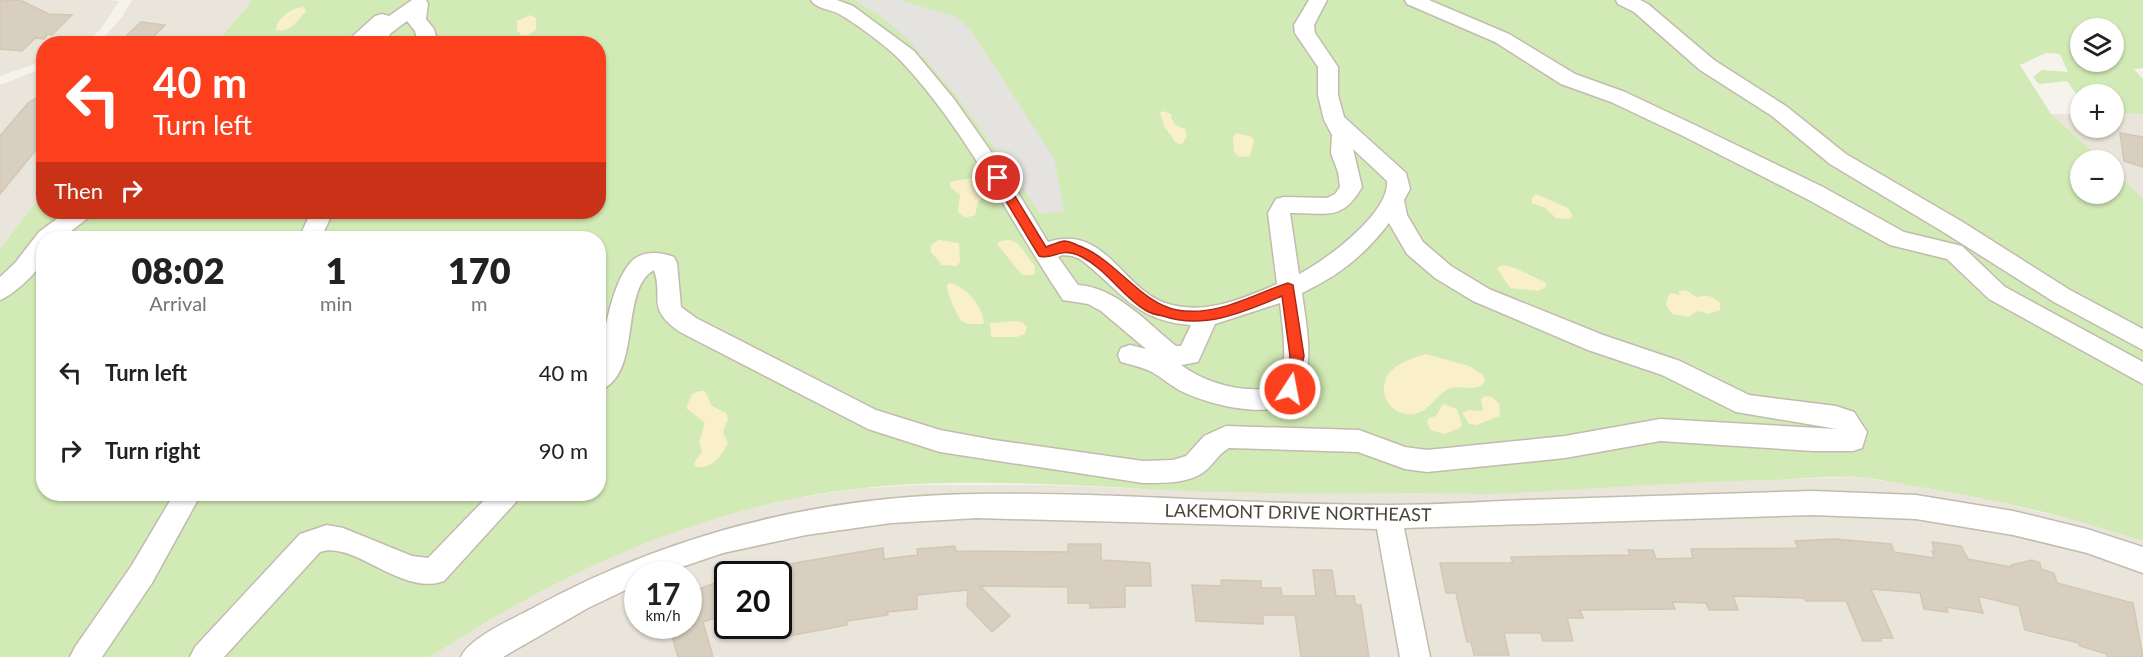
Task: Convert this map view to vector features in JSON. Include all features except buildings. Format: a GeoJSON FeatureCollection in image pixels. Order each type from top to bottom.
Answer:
{"type":"FeatureCollection","features":[{"type":"Feature","properties":{"kind":"street"},"geometry":{"type":"LineString","coordinates":[[819,0],[846,10],[907,55],[947,104],[991,168],[1071,294],[1092,295],[1109,305],[1167,353],[1175,356],[1189,355],[1207,316]]}},
{"type":"Feature","properties":{"kind":"street"},"geometry":{"type":"LineString","coordinates":[[1130,355],[1158,364],[1181,381],[1223,395],[1244,399],[1270,399],[1282,396],[1290,389],[1297,356],[1279,213],[1284,206],[1329,206],[1343,200],[1351,187],[1349,172],[1342,153],[1342,135],[1334,120],[1328,95],[1328,67],[1305,33],[1304,25],[1318,0]]}},
{"type":"Feature","properties":{"kind":"street"},"geometry":{"type":"LineString","coordinates":[[1414,0],[1502,38],[1562,76],[1618,97],[1690,131],[1815,193],[1898,239],[1954,252],[1997,293],[2143,374]]}},
{"type":"Feature","properties":{"kind":"street"},"geometry":{"type":"LineString","coordinates":[[1625,0],[1641,8],[1707,65],[1779,111],[1838,159],[1953,227],[2062,296],[2143,340]]}},
{"type":"Feature","properties":{"kind":"street"},"geometry":{"type":"LineString","coordinates":[[362,36],[376,24],[417,1]]}},
{"type":"Feature","properties":{"kind":"street"},"geometry":{"type":"LineString","coordinates":[[379,36],[384,28],[417,1]]}},
{"type":"Feature","properties":{"kind":"street"},"geometry":{"type":"LineString","coordinates":[[417,1],[416,20],[424,29],[426,36]]}},
{"type":"Feature","properties":{"kind":"street"},"geometry":{"type":"LineString","coordinates":[[1043,253],[1066,246],[1087,253],[1106,266],[1151,307],[1176,316],[1207,316],[1244,307],[1288,288],[1334,266],[1359,245],[1399,189],[1398,178],[1334,120]]}},
{"type":"Feature","properties":{"kind":"street"},"geometry":{"type":"LineString","coordinates":[[606,370],[612,361],[622,306],[636,270],[646,261],[658,260],[666,262],[669,308],[673,315],[688,325],[868,418],[940,441],[1016,454],[1143,472],[1173,471],[1194,465],[1213,444],[1226,436],[1359,441],[1405,458],[1427,461],[1565,447],[1660,430],[1813,440],[1853,440],[1854,432],[1845,420],[1745,405],[1671,368],[1597,343],[1481,295],[1443,272],[1415,248],[1396,216],[1393,200]]}},
{"type":"Feature","properties":{"kind":"street"},"geometry":{"type":"LineString","coordinates":[[56,231],[72,219]]}},
{"type":"Feature","properties":{"kind":"street"},"geometry":{"type":"LineString","coordinates":[[0,291],[23,269],[36,252]]}},
{"type":"Feature","properties":{"kind":"street"},"geometry":{"type":"LineString","coordinates":[[85,657],[142,574],[184,501]]}},
{"type":"Feature","properties":{"kind":"street"},"geometry":{"type":"LineString","coordinates":[[205,657],[310,543],[327,537],[343,540],[411,569],[434,572],[500,501]]}},
{"type":"Feature","properties":{"kind":"street","name":"LAKEMONT DRIVE NORTHEAST"},"geometry":{"type":"LineString","coordinates":[[476,657],[546,615],[642,569],[734,538],[800,522],[878,512],[977,506],[1388,517],[1814,503],[1916,507],[2023,525],[2087,541],[2143,560]]}},
{"type":"Feature","properties":{"kind":"street"},"geometry":{"type":"LineString","coordinates":[[1388,517],[1415,657]]}},
{"type":"Feature","properties":{"kind":"shaded area"},"geometry":{"type":"Polygon","coordinates":[[[0,0],[119,1],[93,36],[36,36],[36,63],[0,76],[0,0]]]}},
{"type":"Feature","properties":{"kind":"shaded area"},"geometry":{"type":"Polygon","coordinates":[[[132,0],[250,0],[249,5],[222,36],[105,36],[122,17],[132,0]]]}},
{"type":"Feature","properties":{"kind":"shaded area"},"geometry":{"type":"Polygon","coordinates":[[[854,0],[899,0],[957,17],[971,31],[1054,158],[1064,211],[1041,214],[954,92],[905,36],[879,15],[854,0]]]}},
{"type":"Feature","properties":{"kind":"shaded area"},"geometry":{"type":"Polygon","coordinates":[[[36,71],[36,202],[0,249],[0,85],[36,71]]]}},
{"type":"Feature","properties":{"kind":"shaded area"},"geometry":{"type":"Polygon","coordinates":[[[2124,113],[2143,114],[2143,198],[2124,180],[2124,150],[2091,150],[2078,138],[2124,138],[2124,113]]]}},
{"type":"Feature","properties":{"kind":"shaded area"},"geometry":{"type":"Polygon","coordinates":[[[2051,114],[2070,114],[2070,131],[2051,114]]]}},
{"type":"Feature","properties":{"kind":"shaded area"},"geometry":{"type":"Polygon","coordinates":[[[1859,477],[1975,496],[2094,525],[2143,541],[2143,657],[430,657],[487,620],[550,585],[612,555],[674,531],[735,512],[796,498],[856,489],[916,485],[1044,485],[1264,493],[1508,493],[1667,483],[1859,477]]]}},
{"type":"Feature","properties":{"kind":"green space"},"geometry":{"type":"Polygon","coordinates":[[[250,0],[2143,0],[2143,68],[2134,69],[2143,79],[2143,114],[2124,113],[2124,84],[2070,85],[2067,81],[2039,84],[2033,77],[2042,70],[2068,72],[2060,54],[2046,53],[2020,65],[2051,114],[2070,131],[2070,138],[2078,138],[2091,150],[2070,150],[2070,204],[2124,204],[2124,180],[2143,198],[2143,541],[2005,503],[1859,477],[1707,482],[1491,494],[1209,492],[1029,484],[909,484],[792,499],[695,525],[649,542],[559,582],[430,657],[0,657],[0,249],[36,202],[36,219],[606,219],[606,36],[222,36],[249,5],[250,0]]]}},
{"type":"Feature","properties":{"kind":"sand"},"geometry":{"type":"Polygon","coordinates":[[[302,7],[306,12],[293,26],[286,30],[276,30],[285,15],[302,7]]]}},
{"type":"Feature","properties":{"kind":"sand"},"geometry":{"type":"Polygon","coordinates":[[[530,15],[536,18],[536,30],[528,35],[521,35],[517,30],[517,21],[530,15]]]}},
{"type":"Feature","properties":{"kind":"sand"},"geometry":{"type":"Polygon","coordinates":[[[1163,111],[1171,114],[1175,124],[1185,129],[1187,136],[1182,144],[1176,143],[1164,126],[1160,113],[1163,111]]]}},
{"type":"Feature","properties":{"kind":"sand"},"geometry":{"type":"Polygon","coordinates":[[[1236,133],[1252,137],[1254,141],[1250,156],[1239,157],[1234,152],[1233,138],[1236,133]]]}},
{"type":"Feature","properties":{"kind":"sand"},"geometry":{"type":"Polygon","coordinates":[[[971,178],[986,182],[989,188],[988,194],[978,202],[975,215],[965,218],[958,212],[960,195],[950,187],[950,182],[971,178]]]}},
{"type":"Feature","properties":{"kind":"sand"},"geometry":{"type":"Polygon","coordinates":[[[1536,194],[1568,208],[1573,216],[1569,219],[1556,218],[1545,208],[1532,203],[1532,198],[1536,194]]]}},
{"type":"Feature","properties":{"kind":"sand"},"geometry":{"type":"Polygon","coordinates":[[[939,240],[959,243],[960,262],[956,266],[942,265],[931,252],[931,245],[939,240]]]}},
{"type":"Feature","properties":{"kind":"sand"},"geometry":{"type":"Polygon","coordinates":[[[1008,240],[1017,243],[1035,266],[1034,275],[1022,275],[997,244],[1008,240]]]}},
{"type":"Feature","properties":{"kind":"sand"},"geometry":{"type":"Polygon","coordinates":[[[1503,265],[1545,282],[1546,287],[1538,291],[1510,288],[1497,268],[1503,265]]]}},
{"type":"Feature","properties":{"kind":"sand"},"geometry":{"type":"Polygon","coordinates":[[[950,283],[962,288],[976,303],[984,322],[982,324],[968,324],[961,321],[948,294],[947,285],[950,283]]]}},
{"type":"Feature","properties":{"kind":"sand"},"geometry":{"type":"Polygon","coordinates":[[[1686,290],[1696,297],[1714,298],[1720,303],[1720,310],[1709,314],[1698,311],[1688,317],[1672,314],[1666,305],[1668,296],[1672,293],[1679,295],[1679,291],[1686,290]]]}},
{"type":"Feature","properties":{"kind":"sand"},"geometry":{"type":"Polygon","coordinates":[[[1022,322],[1027,327],[1025,334],[1017,337],[991,337],[990,323],[1022,322]]]}},
{"type":"Feature","properties":{"kind":"sand"},"geometry":{"type":"Polygon","coordinates":[[[1426,354],[1469,366],[1483,375],[1485,381],[1479,387],[1455,387],[1446,390],[1419,413],[1404,414],[1397,411],[1386,400],[1384,385],[1387,377],[1399,365],[1426,354]]]}},
{"type":"Feature","properties":{"kind":"sand"},"geometry":{"type":"Polygon","coordinates":[[[705,391],[712,406],[726,413],[728,419],[723,432],[728,443],[719,457],[711,464],[696,467],[694,463],[702,451],[699,442],[705,423],[686,408],[692,394],[705,391]]]}},
{"type":"Feature","properties":{"kind":"sand"},"geometry":{"type":"Polygon","coordinates":[[[1485,396],[1492,397],[1499,403],[1500,416],[1477,425],[1469,424],[1462,413],[1468,410],[1483,411],[1481,399],[1485,396]]]}},
{"type":"Feature","properties":{"kind":"sand"},"geometry":{"type":"Polygon","coordinates":[[[1443,404],[1457,409],[1462,424],[1460,428],[1444,434],[1431,430],[1427,422],[1429,418],[1436,416],[1443,404]]]}},
{"type":"Feature","properties":{"kind":"route"},"geometry":{"type":"LineString","coordinates":[[998,178],[1043,253],[1066,246],[1087,253],[1106,266],[1151,307],[1176,316],[1210,316],[1244,307],[1288,288],[1297,356],[1290,389]]}}]}
